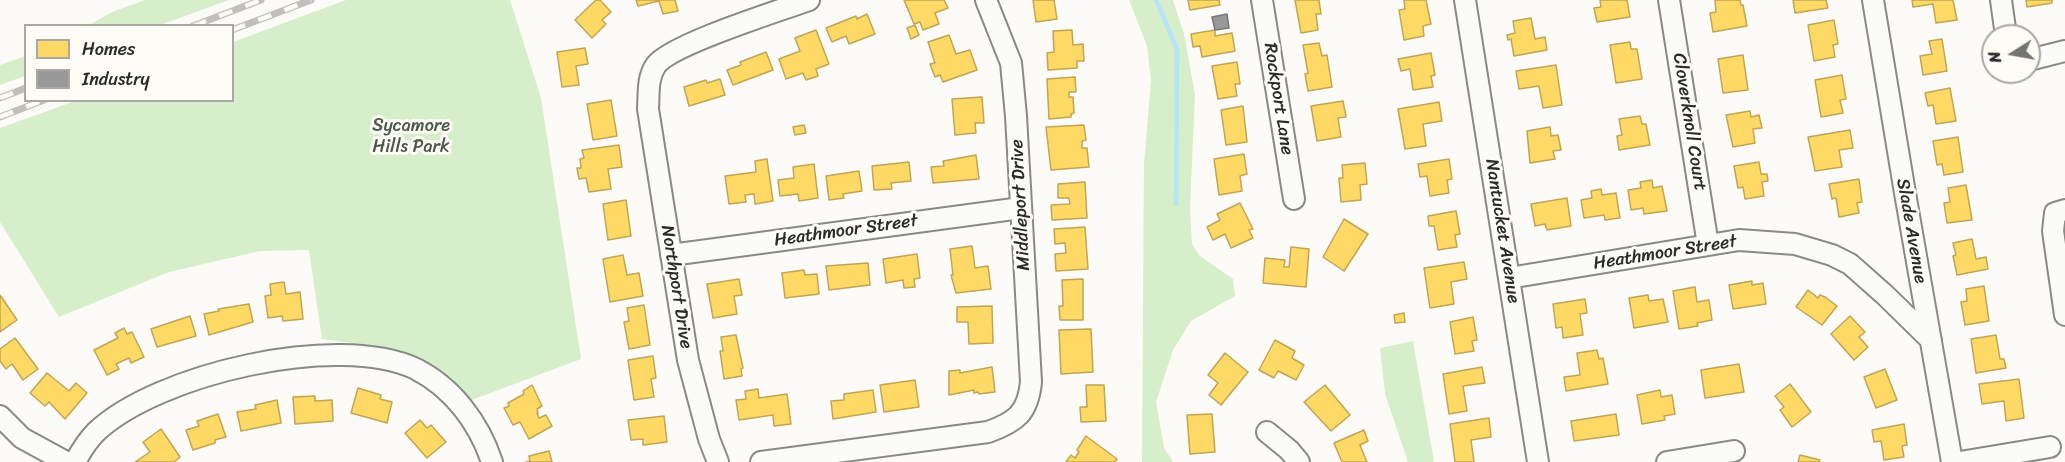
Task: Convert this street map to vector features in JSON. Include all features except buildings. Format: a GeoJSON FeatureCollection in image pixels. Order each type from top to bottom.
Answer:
{"type":"FeatureCollection","features":[{"type":"Feature","properties":{"kind":"street","name":"Northport Drive"},"geometry":{"type":"LineString","coordinates":[[718,462],[709,439],[688,360],[648,110],[649,78],[657,64],[682,47],[809,0]]}},
{"type":"Feature","properties":{"kind":"street","name":"Middleport Drive"},"geometry":{"type":"LineString","coordinates":[[761,462],[988,432],[1006,426],[1022,413],[1030,399],[1031,382],[1016,116],[1011,63],[986,0]]}},
{"type":"Feature","properties":{"kind":"street","name":"Rockport Lane"},"geometry":{"type":"LineString","coordinates":[[1262,0],[1293,199]]}},
{"type":"Feature","properties":{"kind":"street","name":"Nantucket Avenue"},"geometry":{"type":"LineString","coordinates":[[1465,0],[1538,462]]}},
{"type":"Feature","properties":{"kind":"street","name":"Cloverknoll Court"},"geometry":{"type":"LineString","coordinates":[[1669,0],[1708,245]]}},
{"type":"Feature","properties":{"kind":"street","name":"Slade Avenue"},"geometry":{"type":"LineString","coordinates":[[1873,0],[1952,462]]}},
{"type":"Feature","properties":{"kind":"street"},"geometry":{"type":"LineString","coordinates":[[2001,0],[2004,24]]}},
{"type":"Feature","properties":{"kind":"street"},"geometry":{"type":"LineString","coordinates":[[2041,57],[2065,51]]}},
{"type":"Feature","properties":{"kind":"street","name":"Heathmoor Street"},"geometry":{"type":"LineString","coordinates":[[671,255],[1021,207]]}},
{"type":"Feature","properties":{"kind":"street"},"geometry":{"type":"LineString","coordinates":[[2065,210],[2055,213],[2053,219],[2060,250],[2065,315]]}},
{"type":"Feature","properties":{"kind":"street","name":"Heathmoor Street"},"geometry":{"type":"LineString","coordinates":[[1509,278],[1740,240],[1796,244],[1832,255],[1851,264],[1931,340]]}},
{"type":"Feature","properties":{"kind":"street"},"geometry":{"type":"LineString","coordinates":[[75,462],[82,448],[112,419],[181,383],[280,359],[340,355],[382,358],[416,370],[443,387],[476,424],[492,462]]}},
{"type":"Feature","properties":{"kind":"street"},"geometry":{"type":"LineString","coordinates":[[0,416],[22,438],[66,462]]}},
{"type":"Feature","properties":{"kind":"street"},"geometry":{"type":"LineString","coordinates":[[1267,432],[1289,450],[1299,462]]}},
{"type":"Feature","properties":{"kind":"street"},"geometry":{"type":"LineString","coordinates":[[1960,462],[2050,447]]}},
{"type":"Feature","properties":{"kind":"street"},"geometry":{"type":"LineString","coordinates":[[1667,462],[1734,451]]}},
{"type":"Feature","properties":{"kind":"green space"},"geometry":{"type":"Polygon","coordinates":[[[145,0],[229,0],[163,24],[91,24],[112,12],[145,0]]]}},
{"type":"Feature","properties":{"kind":"green space","name":"Sycamore Hills Park"},"geometry":{"type":"Polygon","coordinates":[[[346,0],[510,0],[541,98],[581,359],[469,401],[431,368],[382,347],[322,339],[309,250],[260,251],[169,272],[59,317],[0,222],[0,128],[72,102],[234,102],[234,42],[346,0]]]}},
{"type":"Feature","properties":{"kind":"green space"},"geometry":{"type":"Polygon","coordinates":[[[1129,0],[1173,0],[1184,34],[1195,95],[1190,207],[1192,244],[1200,256],[1233,279],[1235,296],[1191,321],[1173,350],[1156,402],[1164,448],[1173,462],[1142,462],[1144,164],[1151,81],[1147,46],[1129,0]]]}},
{"type":"Feature","properties":{"kind":"green space"},"geometry":{"type":"Polygon","coordinates":[[[24,56],[24,76],[0,85],[0,65],[24,56]]]}},
{"type":"Feature","properties":{"kind":"green space"},"geometry":{"type":"Polygon","coordinates":[[[1413,341],[1434,462],[1408,462],[1385,394],[1380,348],[1413,341]]]}},
{"type":"Feature","properties":{"kind":"waterway"},"geometry":{"type":"LineString","coordinates":[[1156,0],[1177,49],[1176,204]]}},
{"type":"Feature","properties":{"kind":"railway"},"geometry":{"type":"LineString","coordinates":[[198,24],[261,0]]}},
{"type":"Feature","properties":{"kind":"railway"},"geometry":{"type":"LineString","coordinates":[[234,29],[311,0]]}},
{"type":"Feature","properties":{"kind":"railway"},"geometry":{"type":"LineString","coordinates":[[0,98],[24,89]]}},
{"type":"Feature","properties":{"kind":"railway"},"geometry":{"type":"LineString","coordinates":[[0,117],[39,102]]}}]}
